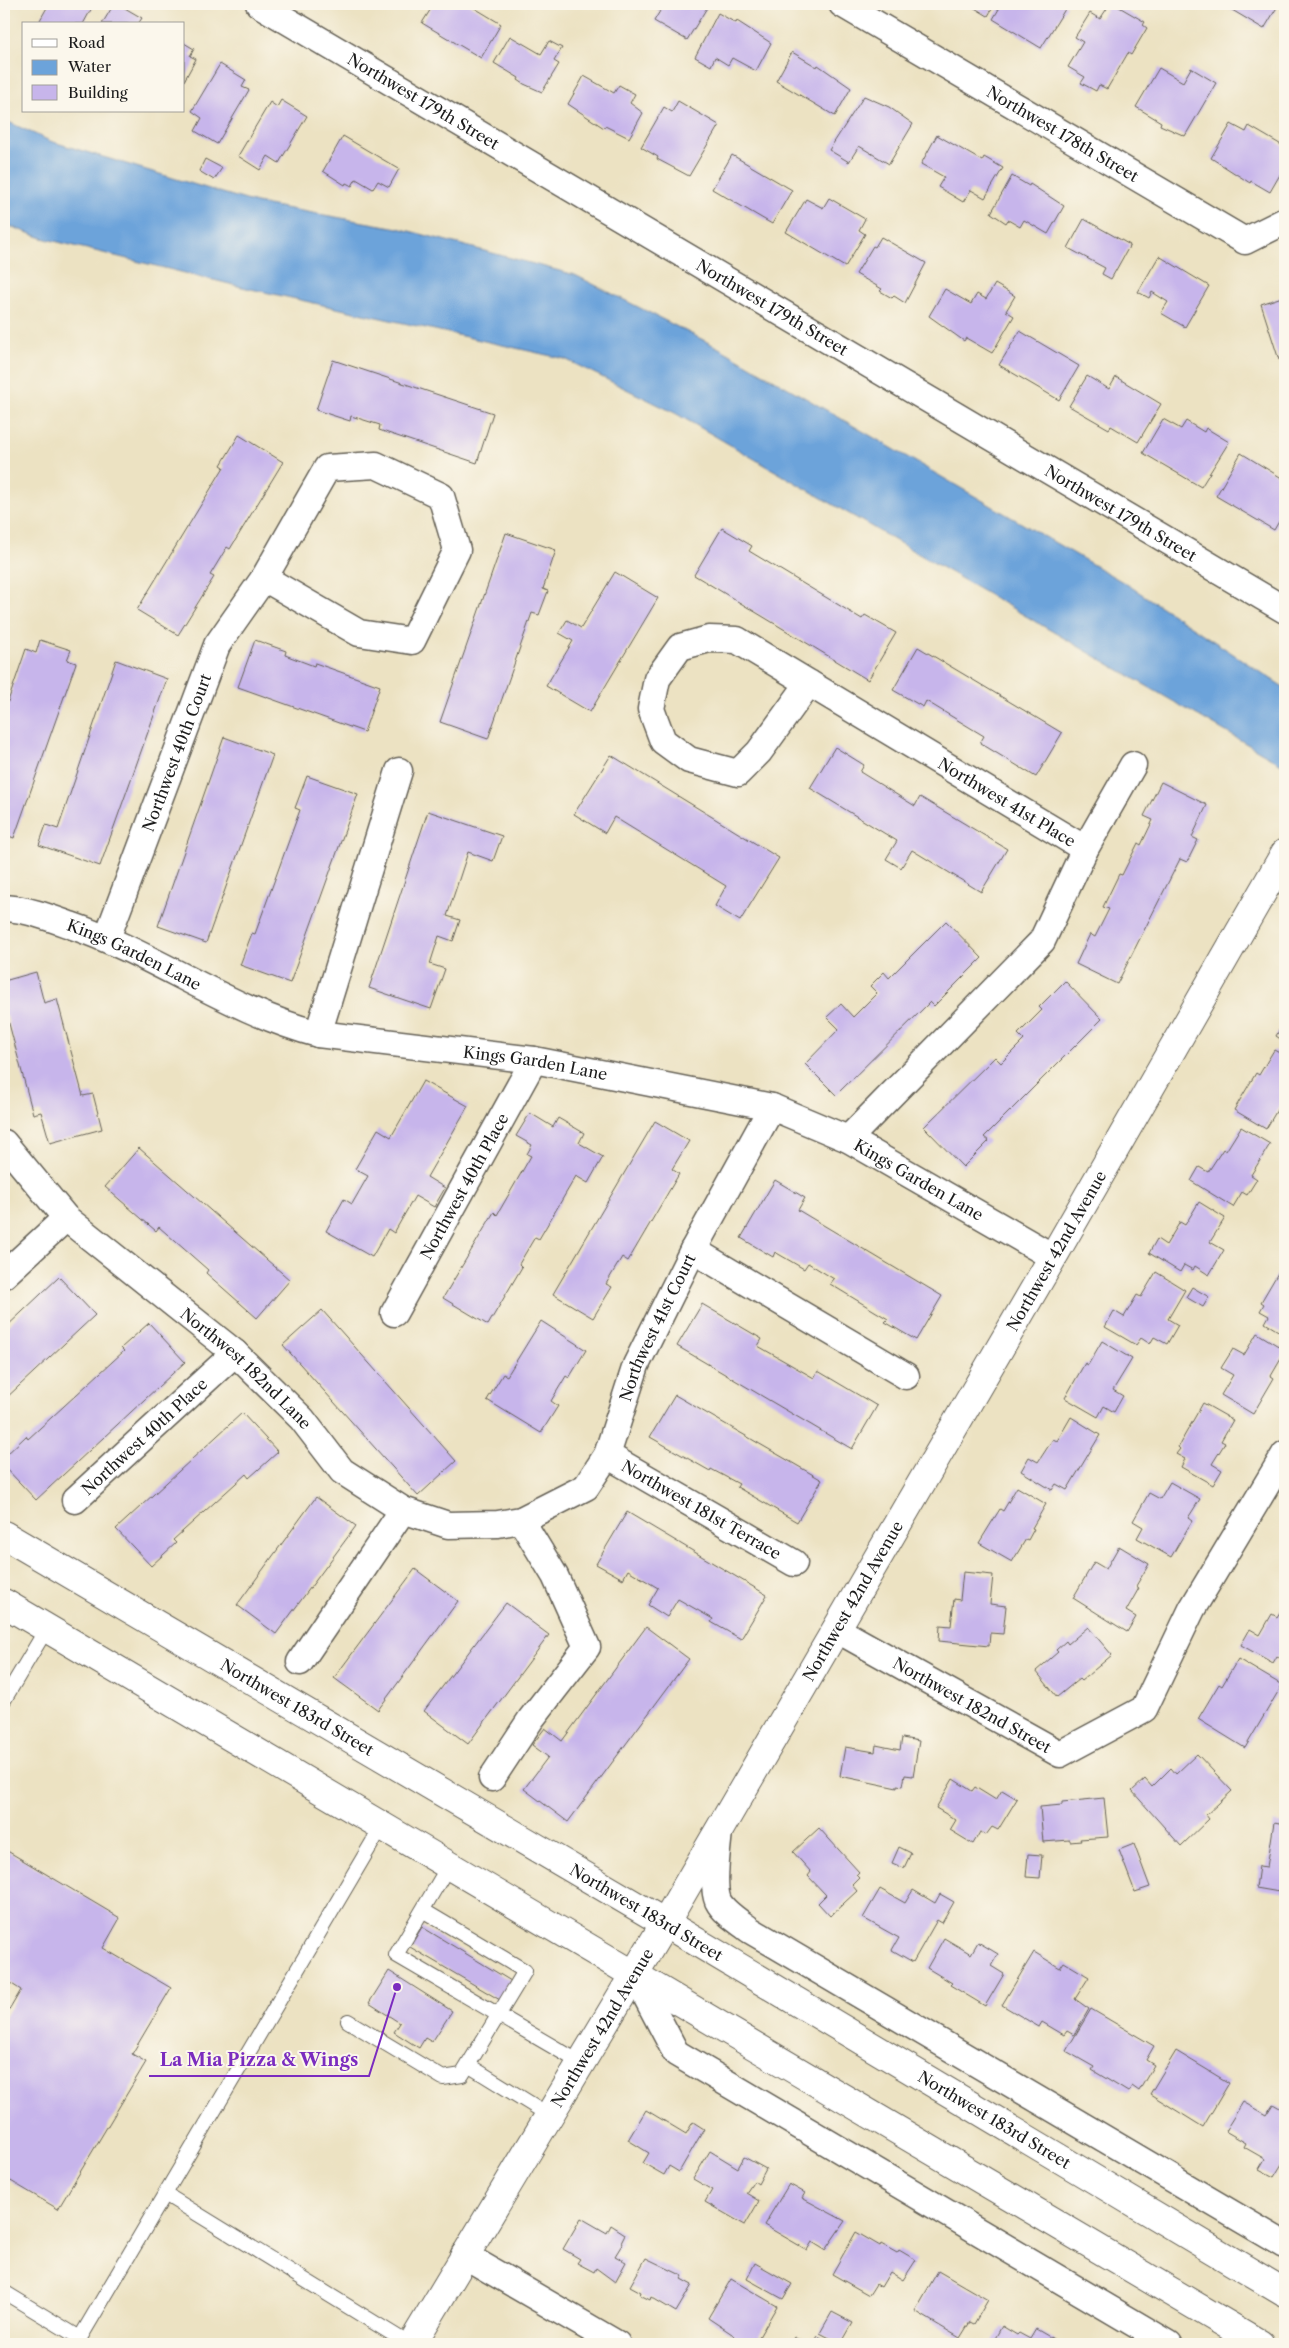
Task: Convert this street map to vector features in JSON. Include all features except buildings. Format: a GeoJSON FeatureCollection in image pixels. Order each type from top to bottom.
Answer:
{"type":"FeatureCollection","features":[{"type":"Feature","properties":{"kind":"main road","name":"Northwest 42nd Avenue"},"geometry":{"type":"LineString","coordinates":[[411,2344],[665,1923],[1053,1257],[1285,853]]}},
{"type":"Feature","properties":{"kind":"main road","name":"Northwest 183rd Street"},"geometry":{"type":"LineString","coordinates":[[4,1535],[665,1923],[1285,2293]]}},
{"type":"Feature","properties":{"kind":"main road"},"geometry":{"type":"LineString","coordinates":[[4,1603],[1260,2344]]}},
{"type":"Feature","properties":{"kind":"street","name":"Northwest 179th Street"},"geometry":{"type":"LineString","coordinates":[[260,4],[1285,610]]}},
{"type":"Feature","properties":{"kind":"street","name":"Northwest 178th Street"},"geometry":{"type":"LineString","coordinates":[[842,4],[1245,241],[1285,221]]}},
{"type":"Feature","properties":{"kind":"street","name":"Northwest 40th Court"},"geometry":{"type":"LineString","coordinates":[[107,938],[218,645],[264,578],[327,468],[376,465],[441,496],[457,550],[412,641],[359,633],[264,578]]}},
{"type":"Feature","properties":{"kind":"street","name":"Northwest 41st Place"},"geometry":{"type":"LineString","coordinates":[[809,683],[759,752],[738,772],[689,760],[663,741],[650,709],[657,679],[680,647],[709,639],[737,640],[809,683],[1086,849],[1042,941],[848,1139]]}},
{"type":"Feature","properties":{"kind":"street"},"geometry":{"type":"LineString","coordinates":[[1086,849],[1133,765]]}},
{"type":"Feature","properties":{"kind":"street"},"geometry":{"type":"LineString","coordinates":[[318,1034],[400,771]]}},
{"type":"Feature","properties":{"kind":"street","name":"Kings Garden Lane"},"geometry":{"type":"LineString","coordinates":[[4,908],[22,909],[107,938],[282,1025],[318,1034],[534,1060],[772,1107],[848,1139],[1053,1257]]}},
{"type":"Feature","properties":{"kind":"street","name":"Northwest 40th Place"},"geometry":{"type":"LineString","coordinates":[[394,1313],[534,1060]]}},
{"type":"Feature","properties":{"kind":"street","name":"Northwest 41st Court"},"geometry":{"type":"LineString","coordinates":[[521,1520],[586,1487],[607,1455],[636,1365],[693,1250],[772,1107]]}},
{"type":"Feature","properties":{"kind":"street","name":"Northwest 182nd Lane"},"geometry":{"type":"LineString","coordinates":[[4,1143],[66,1218],[235,1353],[302,1419],[342,1472],[403,1510],[448,1525],[498,1524],[521,1520]]}},
{"type":"Feature","properties":{"kind":"street"},"geometry":{"type":"LineString","coordinates":[[4,1275],[66,1218]]}},
{"type":"Feature","properties":{"kind":"street"},"geometry":{"type":"LineString","coordinates":[[693,1250],[906,1376]]}},
{"type":"Feature","properties":{"kind":"street","name":"Northwest 40th Place"},"geometry":{"type":"LineString","coordinates":[[75,1500],[235,1353]]}},
{"type":"Feature","properties":{"kind":"street","name":"Northwest 182nd Street"},"geometry":{"type":"LineString","coordinates":[[836,1629],[1060,1754],[1144,1709],[1192,1610],[1285,1454]]}},
{"type":"Feature","properties":{"kind":"street","name":"Northwest 181st Terrace"},"geometry":{"type":"LineString","coordinates":[[607,1455],[794,1564]]}},
{"type":"Feature","properties":{"kind":"street"},"geometry":{"type":"LineString","coordinates":[[300,1662],[403,1510]]}},
{"type":"Feature","properties":{"kind":"street"},"geometry":{"type":"LineString","coordinates":[[492,1778],[531,1719],[588,1647],[555,1576],[521,1520]]}},
{"type":"Feature","properties":{"kind":"street"},"geometry":{"type":"LineString","coordinates":[[719,1830],[715,1886],[718,1901],[731,1915],[750,1930],[1285,2245]]}},
{"type":"Feature","properties":{"kind":"street"},"geometry":{"type":"LineString","coordinates":[[635,1974],[676,2052],[1170,2344]]}},
{"type":"Feature","properties":{"kind":"street"},"geometry":{"type":"LineString","coordinates":[[464,2255],[617,2344]]}},
{"type":"Feature","properties":{"kind":"lane"},"geometry":{"type":"LineString","coordinates":[[4,1700],[47,1628]]}},
{"type":"Feature","properties":{"kind":"lane"},"geometry":{"type":"LineString","coordinates":[[4,2292],[80,2338],[382,1826]]}},
{"type":"Feature","properties":{"kind":"lane"},"geometry":{"type":"LineString","coordinates":[[449,1865],[424,1911],[396,1955],[581,2063]]}},
{"type":"Feature","properties":{"kind":"lane"},"geometry":{"type":"LineString","coordinates":[[348,2021],[444,2078],[462,2075],[525,1971],[424,1911]]}},
{"type":"Feature","properties":{"kind":"lane"},"geometry":{"type":"LineString","coordinates":[[468,2065],[549,2115]]}},
{"type":"Feature","properties":{"kind":"lane"},"geometry":{"type":"LineString","coordinates":[[165,2194],[411,2344]]}},
{"type":"Feature","properties":{"kind":"water"},"geometry":{"type":"Polygon","coordinates":[[[4,120],[50,141],[256,203],[398,228],[575,275],[721,349],[1128,585],[1285,688],[1285,766],[675,413],[565,359],[242,287],[42,238],[4,224],[4,120]]]}},
{"type":"Feature","properties":{"kind":"place","name":"La Mia Pizza & Wings"},"geometry":{"type":"Point","coordinates":[397,1987]}}]}
